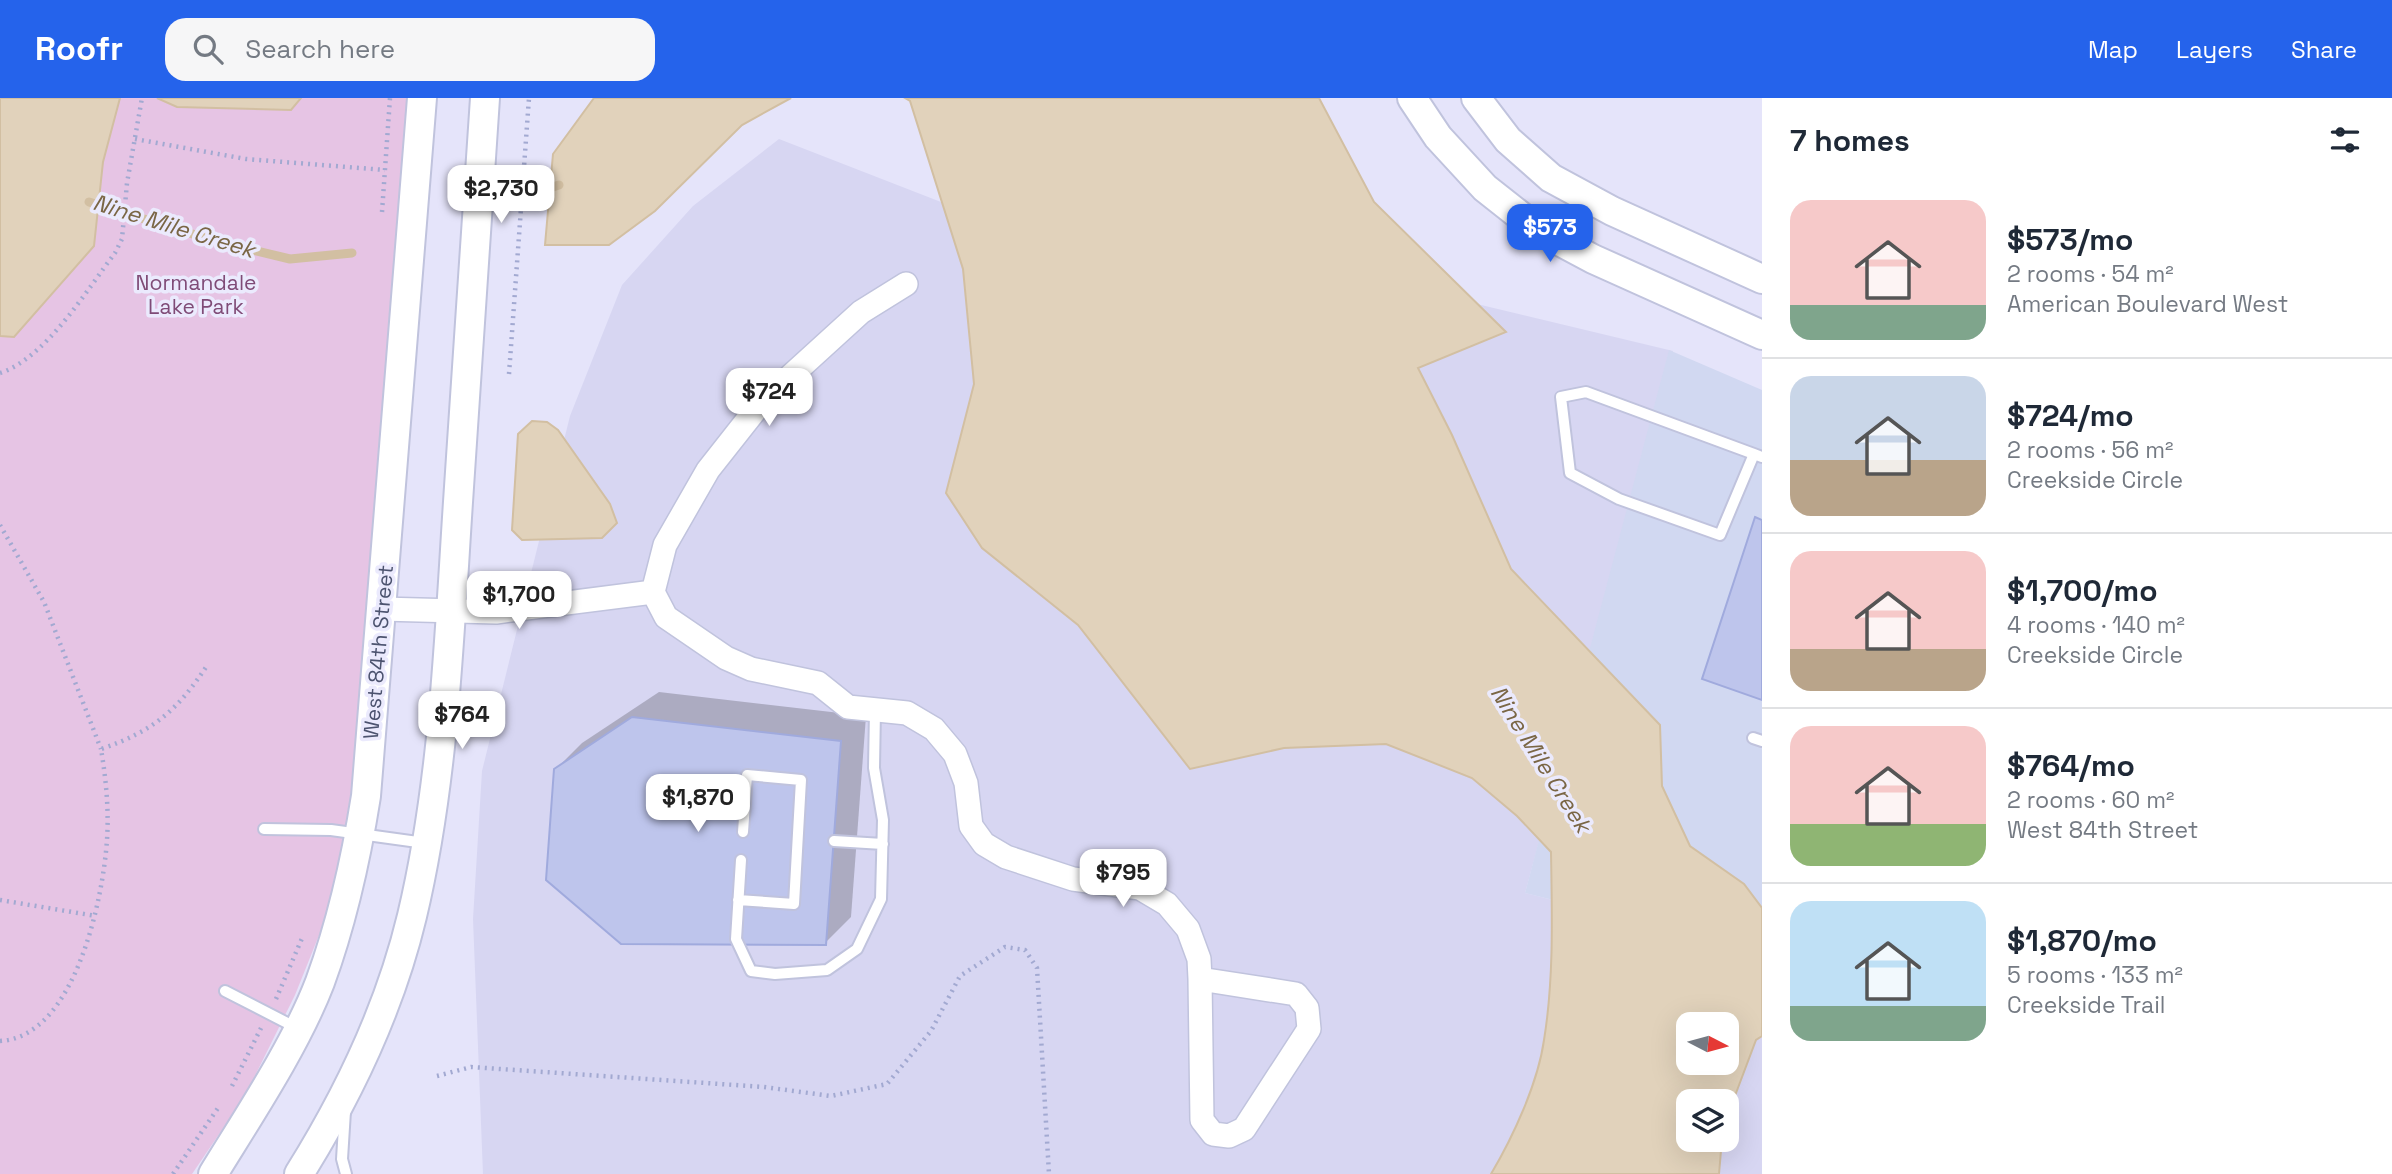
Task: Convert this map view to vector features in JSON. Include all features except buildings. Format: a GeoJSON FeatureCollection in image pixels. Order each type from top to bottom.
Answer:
{"type":"FeatureCollection","features":[{"type":"Feature","properties":{"kind":"street","name":"West 84th Street"},"geometry":{"type":"LineString","coordinates":[[213,1174],[297,1028],[319,984],[342,912],[360,834],[422,98]]}},
{"type":"Feature","properties":{"kind":"street"},"geometry":{"type":"LineString","coordinates":[[299,1174],[347,1090],[386,1001],[412,917],[426,843],[451,609],[485,98]]}},
{"type":"Feature","properties":{"kind":"street"},"geometry":{"type":"LineString","coordinates":[[1412,98],[1438,137],[1485,188],[1537,229],[1593,259],[1762,335]]}},
{"type":"Feature","properties":{"kind":"street"},"geometry":{"type":"LineString","coordinates":[[1476,98],[1508,140],[1551,178],[1612,211],[1762,279]]}},
{"type":"Feature","properties":{"kind":"street"},"geometry":{"type":"LineString","coordinates":[[906,284],[862,312],[760,404],[708,470],[665,545],[653,592],[666,617],[726,658],[751,669],[818,683],[848,707],[907,713],[934,729],[955,754],[966,783],[971,826],[984,844],[1006,857],[1073,879],[1140,888],[1167,904],[1188,929],[1199,959],[1202,1120],[1213,1134],[1229,1136],[1244,1129],[1309,1029],[1307,1008],[1296,994],[1200,979]]}},
{"type":"Feature","properties":{"kind":"street"},"geometry":{"type":"LineString","coordinates":[[381,609],[496,612],[653,592]]}},
{"type":"Feature","properties":{"kind":"lane"},"geometry":{"type":"LineString","coordinates":[[1586,392],[1758,456],[1720,535],[1619,499],[1570,473],[1561,397],[1586,392]]}},
{"type":"Feature","properties":{"kind":"lane"},"geometry":{"type":"LineString","coordinates":[[741,860],[736,939],[751,971],[775,974],[827,970],[857,949],[881,899],[883,820],[874,768],[875,710]]}},
{"type":"Feature","properties":{"kind":"lane"},"geometry":{"type":"LineString","coordinates":[[738,900],[794,904],[801,780],[747,775],[743,832]]}},
{"type":"Feature","properties":{"kind":"lane"},"geometry":{"type":"LineString","coordinates":[[264,830],[360,834],[426,843]]}},
{"type":"Feature","properties":{"kind":"lane"},"geometry":{"type":"LineString","coordinates":[[834,841],[883,844]]}},
{"type":"Feature","properties":{"kind":"lane"},"geometry":{"type":"LineString","coordinates":[[225,991],[297,1028]]}},
{"type":"Feature","properties":{"kind":"lane"},"geometry":{"type":"LineString","coordinates":[[346,1174],[342,1160],[347,1090]]}},
{"type":"Feature","properties":{"kind":"path"},"geometry":{"type":"LineString","coordinates":[[0,373],[14,368],[36,353],[115,253],[122,239],[127,183],[142,98]]}},
{"type":"Feature","properties":{"kind":"path"},"geometry":{"type":"LineString","coordinates":[[383,196],[390,98]]}},
{"type":"Feature","properties":{"kind":"path"},"geometry":{"type":"LineString","coordinates":[[509,374],[528,98]]}},
{"type":"Feature","properties":{"kind":"path"},"geometry":{"type":"LineString","coordinates":[[135,139],[246,159],[385,170]]}},
{"type":"Feature","properties":{"kind":"path"},"geometry":{"type":"LineString","coordinates":[[0,525],[44,602],[101,749],[107,783],[107,841],[96,916],[61,999],[46,1018],[26,1033],[0,1041]]}},
{"type":"Feature","properties":{"kind":"path"},"geometry":{"type":"LineString","coordinates":[[101,749],[154,727],[186,698],[208,664]]}},
{"type":"Feature","properties":{"kind":"path"},"geometry":{"type":"LineString","coordinates":[[0,900],[26,902],[96,916]]}},
{"type":"Feature","properties":{"kind":"path"},"geometry":{"type":"LineString","coordinates":[[173,1174],[232,1086],[287,978],[306,927]]}},
{"type":"Feature","properties":{"kind":"path"},"geometry":{"type":"LineString","coordinates":[[437,1076],[471,1067],[764,1087],[831,1096],[887,1084],[931,1031],[960,976],[1005,947],[1025,950],[1037,968],[1049,1174]]}},
{"type":"Feature","properties":{"kind":"shaded area"},"geometry":{"type":"Polygon","coordinates":[[[779,139],[941,202],[1374,202],[1477,304],[1673,351],[1525,893],[1762,952],[1762,1174],[483,1174],[473,919],[482,771],[570,416],[622,285],[693,206],[779,139]]]}},
{"type":"Feature","properties":{"kind":"shaded area"},"geometry":{"type":"Polygon","coordinates":[[[1669,350],[1762,390],[1762,952],[1525,893],[1669,350]]]}},
{"type":"Feature","properties":{"kind":"green space","name":"Normandale Lake Park"},"geometry":{"type":"Polygon","coordinates":[[[0,98],[407,98],[351,807],[332,903],[295,995],[245,1096],[192,1174],[0,1174],[0,98]]]}},
{"type":"Feature","properties":{"kind":"water"},"geometry":{"type":"Polygon","coordinates":[[[0,98],[120,98],[103,162],[94,246],[14,337],[0,336],[0,98]]]}},
{"type":"Feature","properties":{"kind":"water"},"geometry":{"type":"Polygon","coordinates":[[[157,98],[301,98],[291,110],[177,107],[157,98]]]}},
{"type":"Feature","properties":{"kind":"water"},"geometry":{"type":"Polygon","coordinates":[[[594,98],[791,98],[742,125],[655,211],[609,245],[545,245],[553,154],[594,98]]]}},
{"type":"Feature","properties":{"kind":"water"},"geometry":{"type":"Polygon","coordinates":[[[905,98],[1319,98],[1374,202],[1506,332],[1418,368],[1452,435],[1511,569],[1660,725],[1662,786],[1690,846],[1744,884],[1762,908],[1762,1036],[1756,1040],[1738,1089],[1676,1089],[1676,1152],[1721,1152],[1719,1174],[1491,1174],[1524,1109],[1541,1057],[1551,970],[1551,852],[1517,816],[1472,778],[1386,744],[1284,748],[1190,769],[1078,625],[982,548],[946,493],[974,384],[963,269],[910,101],[905,98]]]}},
{"type":"Feature","properties":{"kind":"water"},"geometry":{"type":"Polygon","coordinates":[[[532,421],[547,422],[558,430],[610,504],[617,523],[602,538],[522,540],[512,530],[518,434],[532,421]]]}},
{"type":"Feature","properties":{"kind":"waterway","name":"Nine Mile Creek"},"geometry":{"type":"LineString","coordinates":[[537,192],[559,185]]}},
{"type":"Feature","properties":{"kind":"waterway","name":"Nine Mile Creek"},"geometry":{"type":"LineString","coordinates":[[89,202],[215,241],[290,259],[352,253]]}}]}
